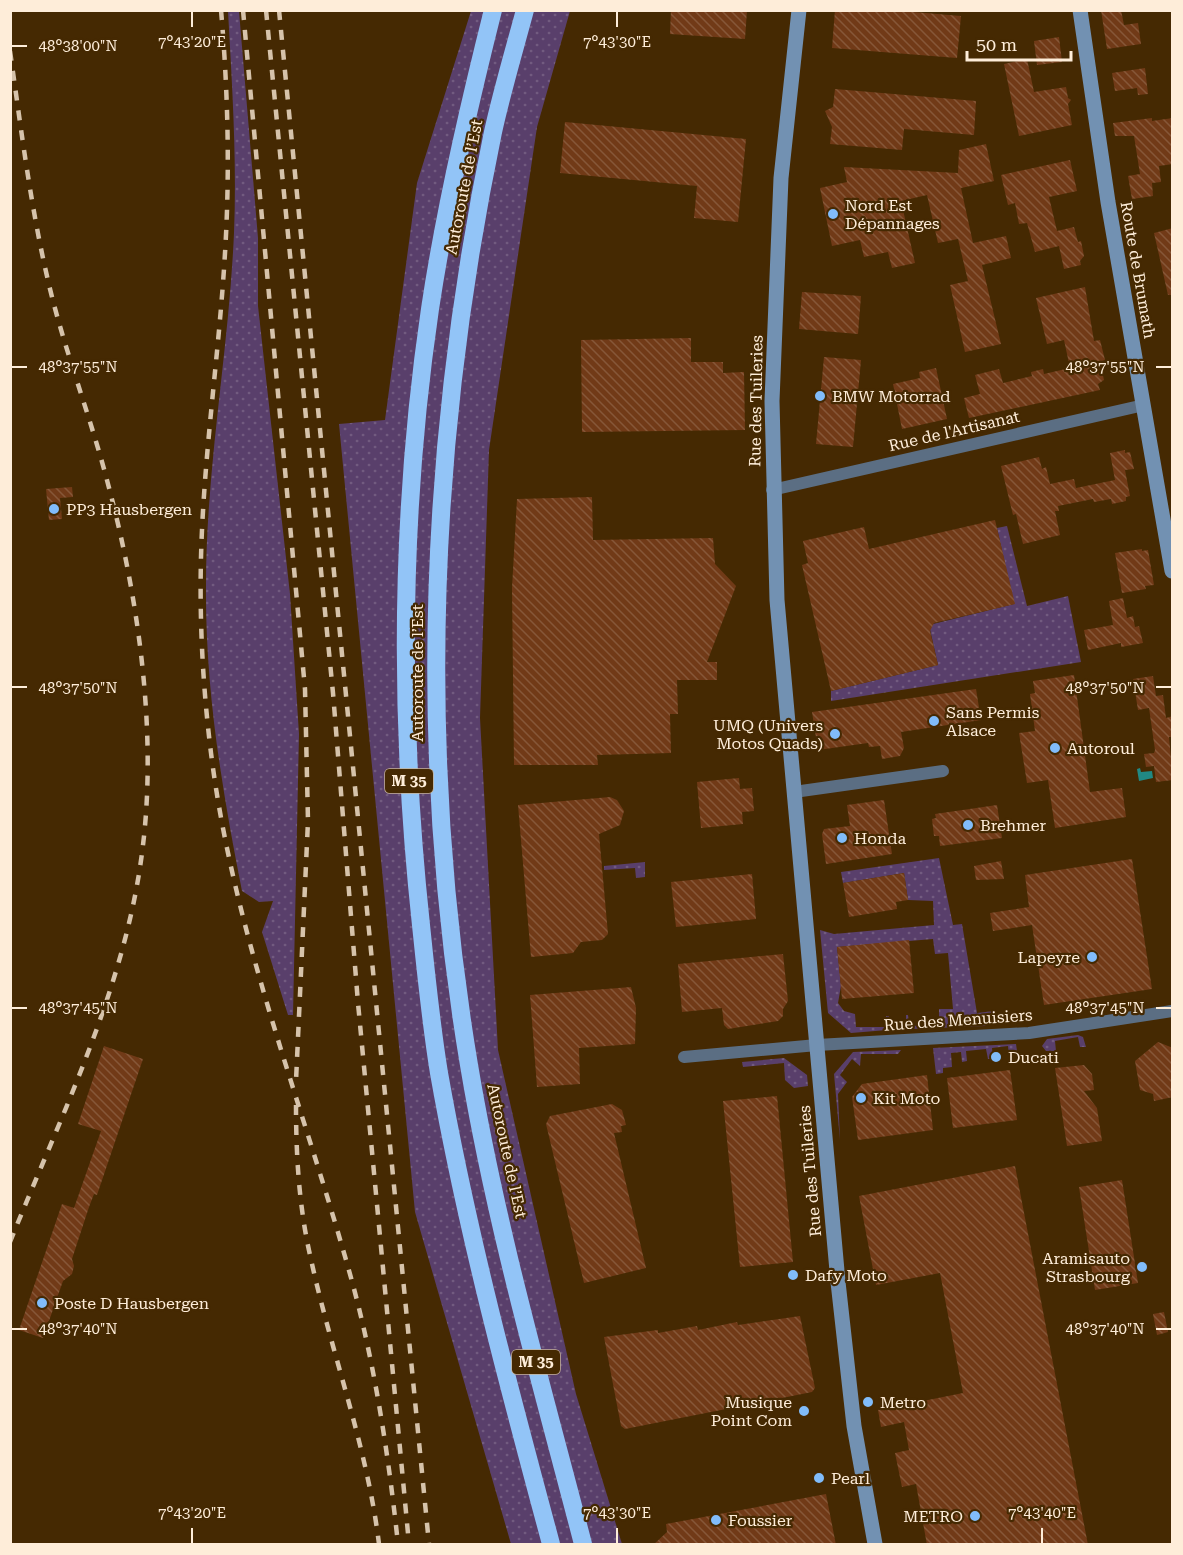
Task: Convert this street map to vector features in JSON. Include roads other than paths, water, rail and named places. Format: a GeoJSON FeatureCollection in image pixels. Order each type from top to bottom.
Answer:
{"type":"FeatureCollection","features":[{"type":"Feature","properties":{"kind":"highway","name":"Autoroute de l’Est"},"geometry":{"type":"LineString","coordinates":[[493,10],[447,207],[430,308],[418,407],[407,587],[407,762],[413,851],[438,1069],[462,1190],[510,1392],[550,1545]]}},
{"type":"Feature","properties":{"kind":"highway","name":"Autoroute de l’Est"},"geometry":{"type":"LineString","coordinates":[[525,10],[494,127],[477,217],[448,412],[437,585],[435,673],[438,754],[452,940],[469,1065],[491,1179],[583,1545]]}},
{"type":"Feature","properties":{"kind":"street","name":"Rue des Tuileries"},"geometry":{"type":"LineString","coordinates":[[799,10],[781,178],[772,401],[772,490],[777,600],[852,1407],[875,1545]]}},
{"type":"Feature","properties":{"kind":"street","name":"Route de Brumath"},"geometry":{"type":"LineString","coordinates":[[1080,10],[1108,202],[1173,571]]}},
{"type":"Feature","properties":{"kind":"street","name":"Rue de l'Artisanat"},"geometry":{"type":"LineString","coordinates":[[772,490],[1144,405]]}},
{"type":"Feature","properties":{"kind":"street"},"geometry":{"type":"LineString","coordinates":[[794,792],[942,771]]}},
{"type":"Feature","properties":{"kind":"street","name":"Rue des Menuisiers"},"geometry":{"type":"LineString","coordinates":[[684,1057],[817,1045],[1029,1034],[1173,1011]]}},
{"type":"Feature","properties":{"kind":"water"},"geometry":{"type":"Polygon","coordinates":[[[1140,768],[1141,772],[1152,771],[1153,778],[1139,781],[1137,769],[1140,768]]]}},
{"type":"Feature","properties":{"kind":"railway"},"geometry":{"type":"LineString","coordinates":[[221,10],[228,132],[227,223],[201,541],[203,663],[211,753],[221,819],[251,949],[357,1301],[373,1370],[385,1439],[398,1544]]}},
{"type":"Feature","properties":{"kind":"railway"},"geometry":{"type":"LineString","coordinates":[[243,10],[305,689],[308,821],[296,1081]]}},
{"type":"Feature","properties":{"kind":"railway"},"geometry":{"type":"LineString","coordinates":[[266,10],[333,693],[358,1003],[409,1544]]}},
{"type":"Feature","properties":{"kind":"railway"},"geometry":{"type":"LineString","coordinates":[[279,10],[429,1544]]}},
{"type":"Feature","properties":{"kind":"railway"},"geometry":{"type":"LineString","coordinates":[[10,51],[28,177],[53,301],[102,461],[128,571],[142,663],[148,755],[143,845],[135,897],[123,948],[90,1047],[10,1242]]}},
{"type":"Feature","properties":{"kind":"railway"},"geometry":{"type":"LineString","coordinates":[[296,1105],[299,1181],[306,1237],[366,1471],[379,1544]]}},
{"type":"Feature","properties":{"kind":"place","name":"Nord Est Dépannages"},"geometry":{"type":"Point","coordinates":[833,214]}},
{"type":"Feature","properties":{"kind":"place","name":"BMW Motorrad"},"geometry":{"type":"Point","coordinates":[820,396]}},
{"type":"Feature","properties":{"kind":"place","name":"PP3 Hausbergen"},"geometry":{"type":"Point","coordinates":[54,509]}},
{"type":"Feature","properties":{"kind":"place","name":"Sans Permis Alsace"},"geometry":{"type":"Point","coordinates":[934,721]}},
{"type":"Feature","properties":{"kind":"place","name":"UMQ (Univers Motos Quads)"},"geometry":{"type":"Point","coordinates":[835,734]}},
{"type":"Feature","properties":{"kind":"place","name":"Autoroul"},"geometry":{"type":"Point","coordinates":[1055,748]}},
{"type":"Feature","properties":{"kind":"place","name":"Brehmer"},"geometry":{"type":"Point","coordinates":[968,825]}},
{"type":"Feature","properties":{"kind":"place","name":"Honda"},"geometry":{"type":"Point","coordinates":[842,838]}},
{"type":"Feature","properties":{"kind":"place","name":"Lapeyre"},"geometry":{"type":"Point","coordinates":[1092,957]}},
{"type":"Feature","properties":{"kind":"place","name":"Ducati"},"geometry":{"type":"Point","coordinates":[996,1057]}},
{"type":"Feature","properties":{"kind":"place","name":"Kit Moto"},"geometry":{"type":"Point","coordinates":[861,1098]}},
{"type":"Feature","properties":{"kind":"place","name":"Aramisauto Strasbourg"},"geometry":{"type":"Point","coordinates":[1142,1267]}},
{"type":"Feature","properties":{"kind":"place","name":"Dafy Moto"},"geometry":{"type":"Point","coordinates":[793,1275]}},
{"type":"Feature","properties":{"kind":"place","name":"Poste D Hausbergen"},"geometry":{"type":"Point","coordinates":[42,1303]}},
{"type":"Feature","properties":{"kind":"place","name":"Metro"},"geometry":{"type":"Point","coordinates":[868,1402]}},
{"type":"Feature","properties":{"kind":"place","name":"Musique Point Com"},"geometry":{"type":"Point","coordinates":[804,1411]}},
{"type":"Feature","properties":{"kind":"place","name":"Pearl"},"geometry":{"type":"Point","coordinates":[819,1478]}},
{"type":"Feature","properties":{"kind":"place","name":"METRO"},"geometry":{"type":"Point","coordinates":[975,1516]}},
{"type":"Feature","properties":{"kind":"place","name":"Foussier"},"geometry":{"type":"Point","coordinates":[716,1520]}}]}
